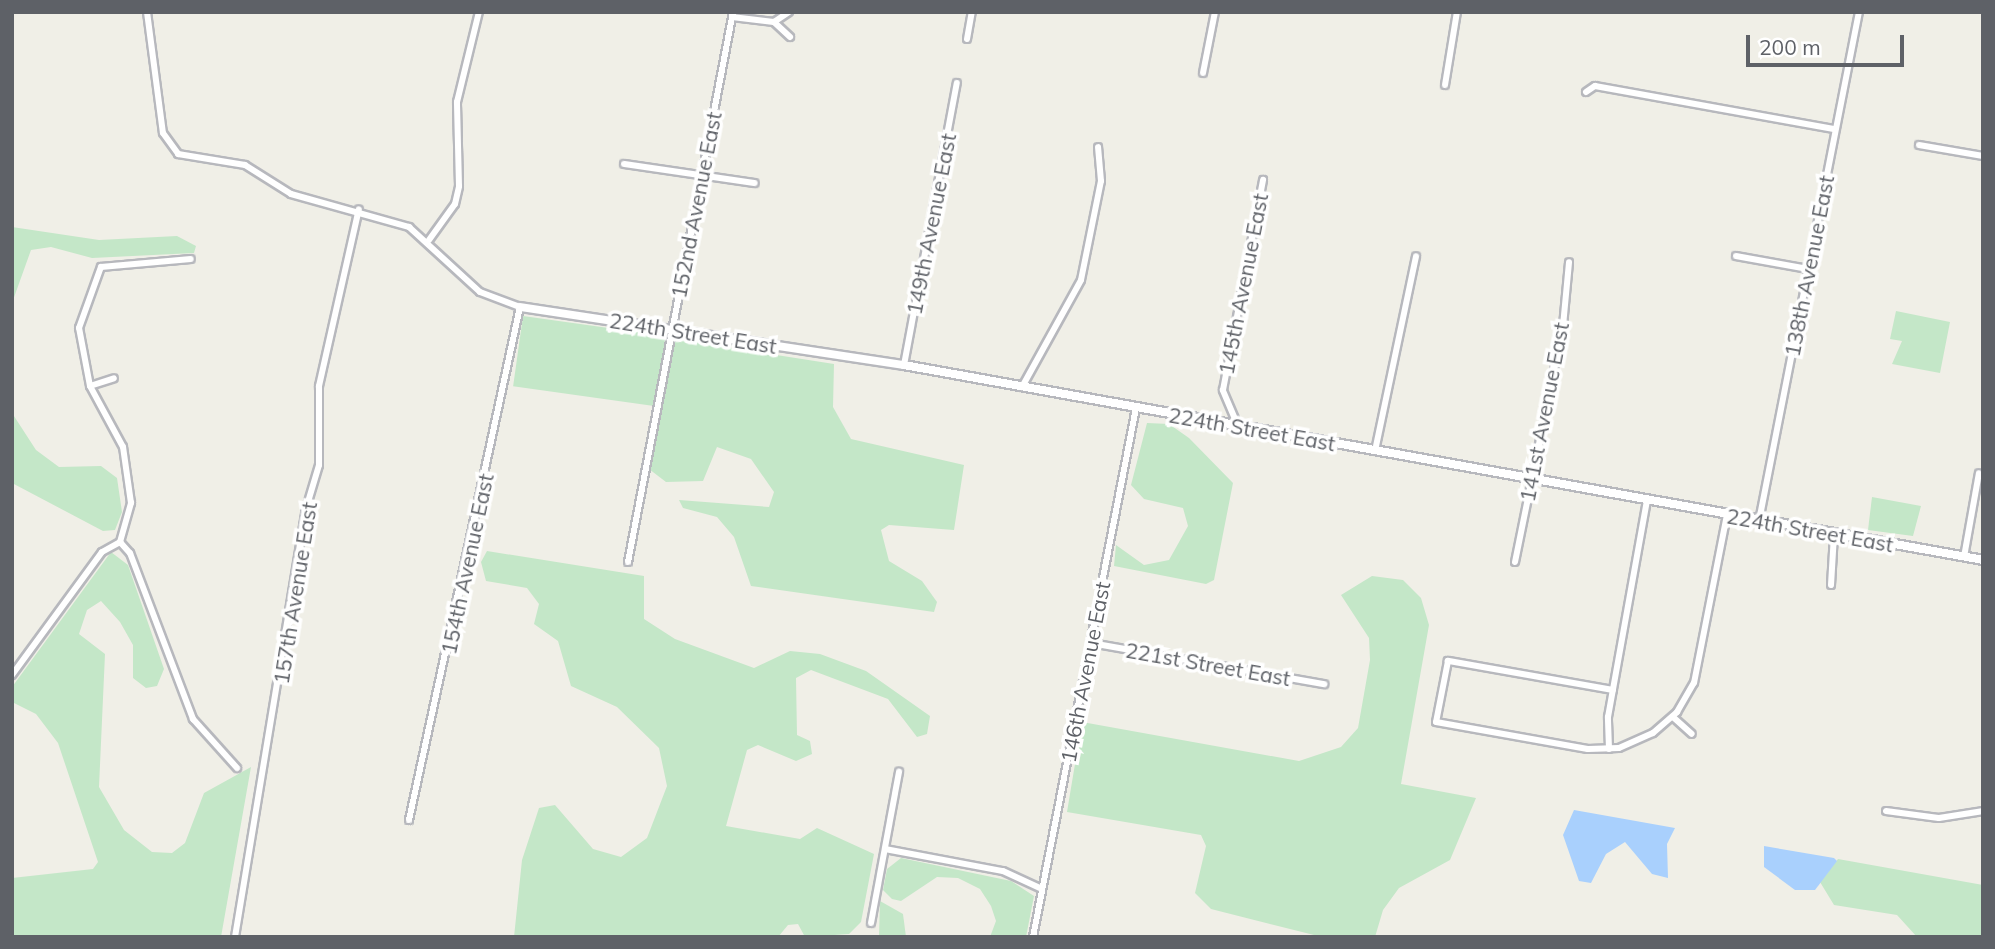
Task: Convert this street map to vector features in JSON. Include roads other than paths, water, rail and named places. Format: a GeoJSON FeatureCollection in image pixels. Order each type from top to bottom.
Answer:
{"type":"FeatureCollection","features":[{"type":"Feature","properties":{"kind":"street"},"geometry":{"type":"LineString","coordinates":[[147,12],[163,133],[174,152],[245,165],[291,194],[359,209],[429,240],[480,292],[520,307]]}},
{"type":"Feature","properties":{"kind":"street"},"geometry":{"type":"LineString","coordinates":[[429,240],[455,204],[459,186],[457,102],[479,12]]}},
{"type":"Feature","properties":{"kind":"street"},"geometry":{"type":"LineString","coordinates":[[967,38],[972,12]]}},
{"type":"Feature","properties":{"kind":"street"},"geometry":{"type":"LineString","coordinates":[[1203,73],[1215,12]]}},
{"type":"Feature","properties":{"kind":"street"},"geometry":{"type":"LineString","coordinates":[[1445,85],[1457,12]]}},
{"type":"Feature","properties":{"kind":"street","name":"138th Avenue East"},"geometry":{"type":"LineString","coordinates":[[1759,521],[1857,13]]}},
{"type":"Feature","properties":{"kind":"street"},"geometry":{"type":"LineString","coordinates":[[732,14],[774,22],[789,34],[792,22],[787,15],[774,22]]}},
{"type":"Feature","properties":{"kind":"street","name":"152nd Avenue East"},"geometry":{"type":"LineString","coordinates":[[628,562],[732,14]]}},
{"type":"Feature","properties":{"kind":"street","name":"149th Avenue East"},"geometry":{"type":"LineString","coordinates":[[904,365],[957,83]]}},
{"type":"Feature","properties":{"kind":"street"},"geometry":{"type":"LineString","coordinates":[[1586,92],[1595,86],[1835,130]]}},
{"type":"Feature","properties":{"kind":"street"},"geometry":{"type":"LineString","coordinates":[[1919,145],[1983,156]]}},
{"type":"Feature","properties":{"kind":"street"},"geometry":{"type":"LineString","coordinates":[[1022,387],[1081,280],[1101,181],[1098,147]]}},
{"type":"Feature","properties":{"kind":"street"},"geometry":{"type":"LineString","coordinates":[[624,164],[755,183]]}},
{"type":"Feature","properties":{"kind":"street","name":"145th Avenue East"},"geometry":{"type":"LineString","coordinates":[[1238,426],[1223,390],[1263,180]]}},
{"type":"Feature","properties":{"kind":"street","name":"157th Avenue East"},"geometry":{"type":"LineString","coordinates":[[235,937],[306,512],[319,465],[319,386],[359,209]]}},
{"type":"Feature","properties":{"kind":"street"},"geometry":{"type":"LineString","coordinates":[[1375,451],[1416,256]]}},
{"type":"Feature","properties":{"kind":"street"},"geometry":{"type":"LineString","coordinates":[[1736,256],[1808,269]]}},
{"type":"Feature","properties":{"kind":"street"},"geometry":{"type":"LineString","coordinates":[[12,675],[102,552],[120,542],[131,503],[123,447],[90,386],[78,336],[98,269],[191,259]]}},
{"type":"Feature","properties":{"kind":"street","name":"141st Avenue East"},"geometry":{"type":"LineString","coordinates":[[1515,562],[1563,326],[1569,262]]}},
{"type":"Feature","properties":{"kind":"street","name":"224th Street East"},"geometry":{"type":"LineString","coordinates":[[520,307],[904,365],[1983,560]]}},
{"type":"Feature","properties":{"kind":"street","name":"154th Avenue East"},"geometry":{"type":"LineString","coordinates":[[409,820],[520,307]]}},
{"type":"Feature","properties":{"kind":"street"},"geometry":{"type":"LineString","coordinates":[[90,386],[114,378]]}},
{"type":"Feature","properties":{"kind":"street","name":"146th Avenue East"},"geometry":{"type":"LineString","coordinates":[[1033,937],[1136,408]]}},
{"type":"Feature","properties":{"kind":"street"},"geometry":{"type":"LineString","coordinates":[[1964,557],[1979,473]]}},
{"type":"Feature","properties":{"kind":"street"},"geometry":{"type":"LineString","coordinates":[[1609,749],[1613,691],[1647,500]]}},
{"type":"Feature","properties":{"kind":"street"},"geometry":{"type":"LineString","coordinates":[[1613,691],[1448,661],[1436,722],[1609,749],[1643,739],[1673,717],[1697,672],[1727,515]]}},
{"type":"Feature","properties":{"kind":"street"},"geometry":{"type":"LineString","coordinates":[[1831,585],[1834,534]]}},
{"type":"Feature","properties":{"kind":"street"},"geometry":{"type":"LineString","coordinates":[[120,542],[130,553],[193,719],[237,768]]}},
{"type":"Feature","properties":{"kind":"street","name":"221st Street East"},"geometry":{"type":"LineString","coordinates":[[1091,643],[1324,684]]}},
{"type":"Feature","properties":{"kind":"street"},"geometry":{"type":"LineString","coordinates":[[1673,717],[1692,734]]}},
{"type":"Feature","properties":{"kind":"street"},"geometry":{"type":"LineString","coordinates":[[871,923],[899,772]]}},
{"type":"Feature","properties":{"kind":"street"},"geometry":{"type":"LineString","coordinates":[[1886,811],[1939,818],[1983,811]]}},
{"type":"Feature","properties":{"kind":"street"},"geometry":{"type":"LineString","coordinates":[[886,849],[1003,871],[1042,889]]}},
{"type":"Feature","properties":{"kind":"water"},"geometry":{"type":"Polygon","coordinates":[[[1574,810],[1675,828],[1667,844],[1668,878],[1652,874],[1625,842],[1606,854],[1591,883],[1579,881],[1563,835],[1574,810]]]}},
{"type":"Feature","properties":{"kind":"water"},"geometry":{"type":"Polygon","coordinates":[[[1764,846],[1834,858],[1837,861],[1815,890],[1795,890],[1764,867],[1764,846]]]}}]}
